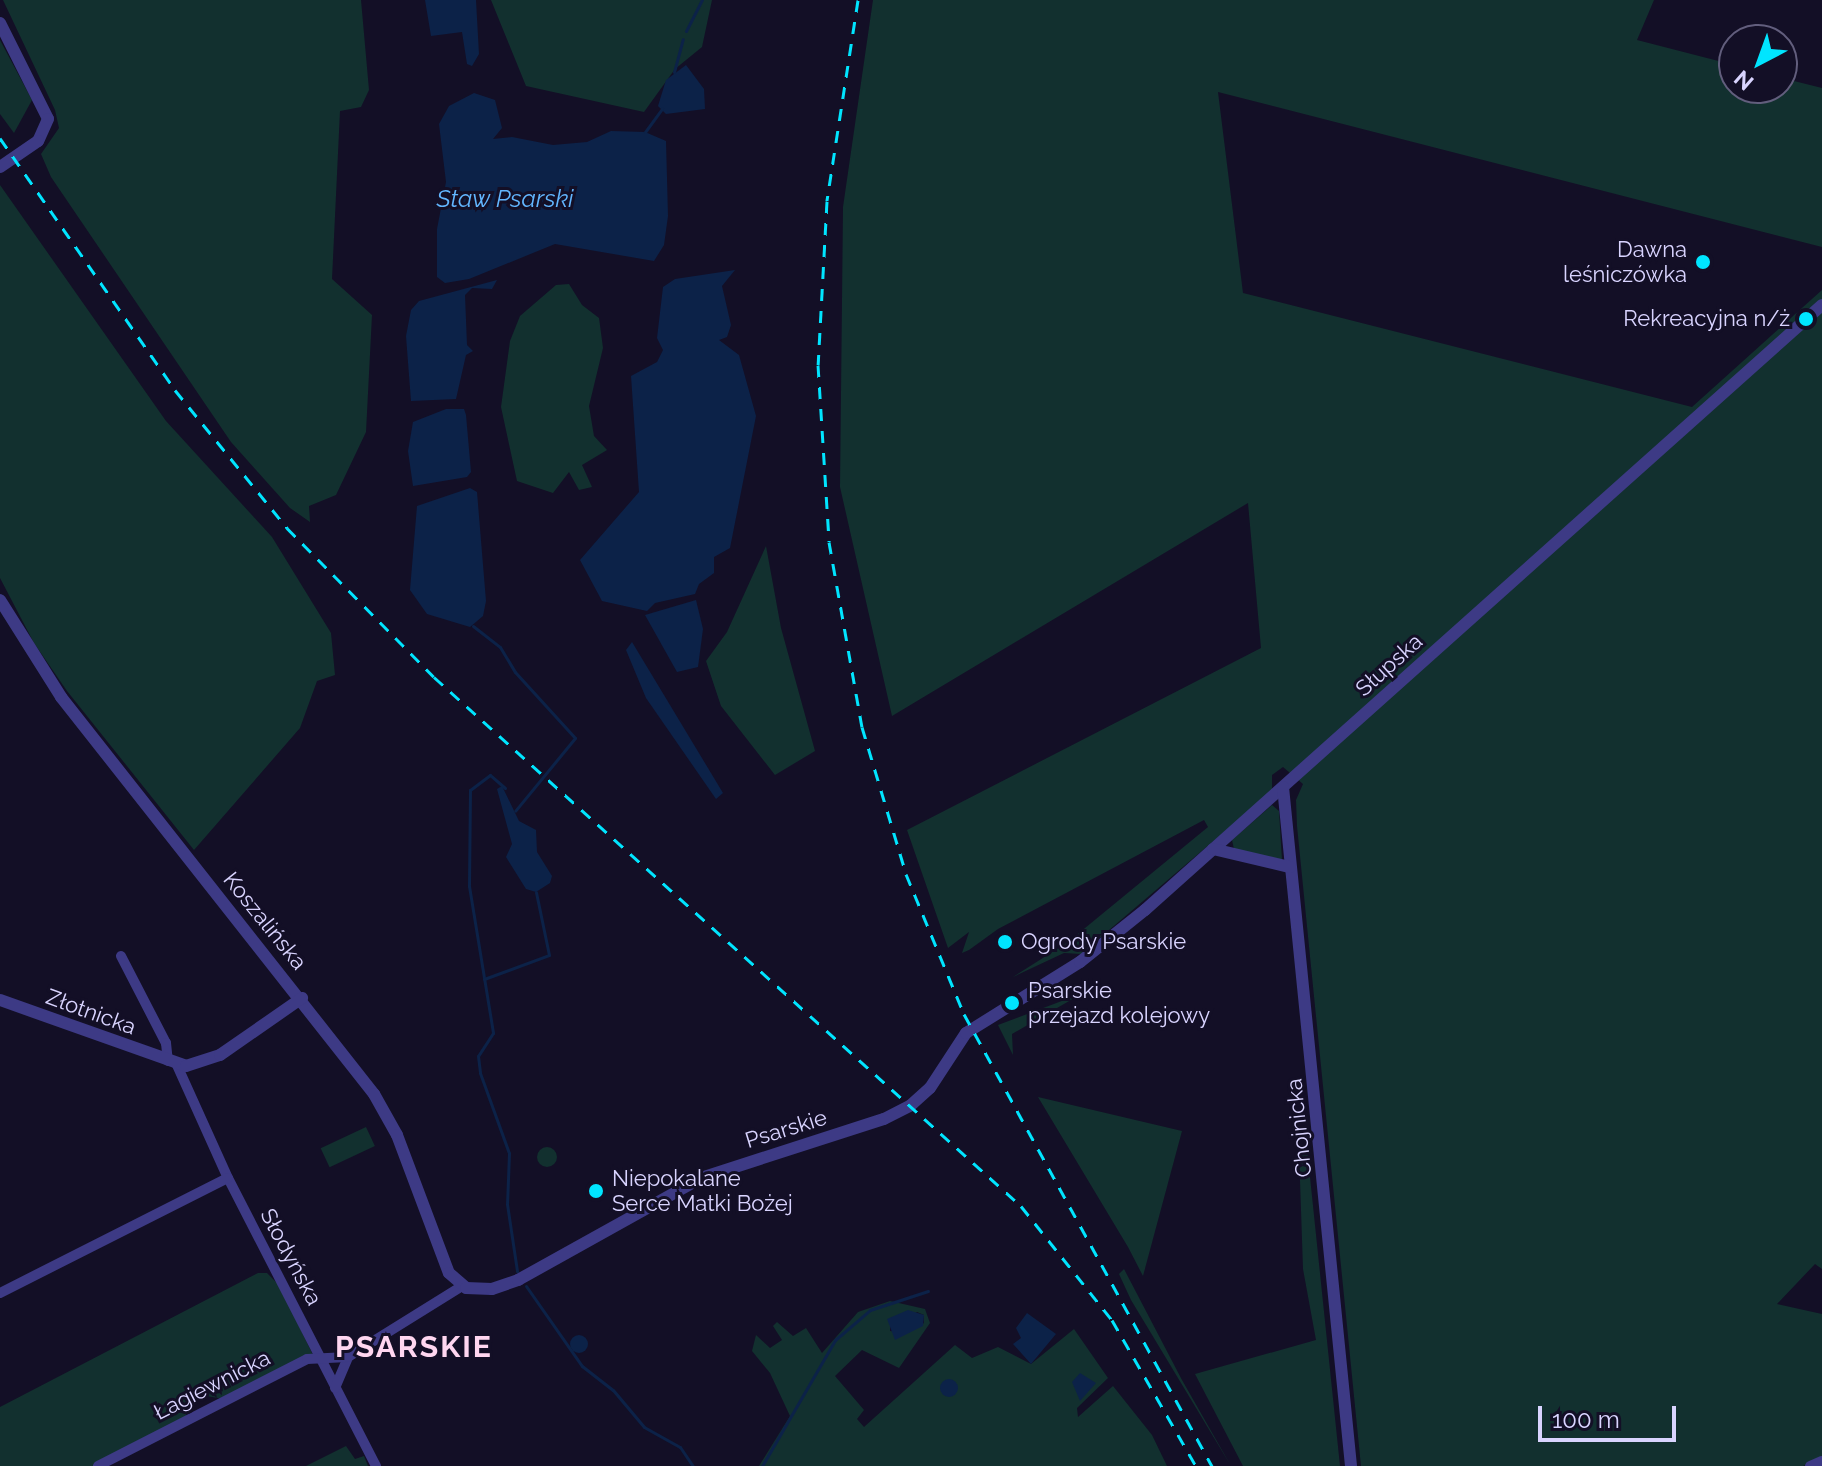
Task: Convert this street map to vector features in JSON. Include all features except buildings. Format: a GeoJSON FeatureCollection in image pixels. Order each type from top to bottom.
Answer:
{"type":"FeatureCollection","features":[{"type":"Feature","properties":{"kind":"street"},"geometry":{"type":"LineString","coordinates":[[0,23],[48,119],[42,137],[0,167]]}},
{"type":"Feature","properties":{"kind":"street","name":"Słupska"},"geometry":{"type":"LineString","coordinates":[[966,1033],[1080,962],[1213,849],[1822,305]]}},
{"type":"Feature","properties":{"kind":"street","name":"Koszalińska"},"geometry":{"type":"LineString","coordinates":[[0,600],[61,697],[302,998],[389,1118],[441,1257],[462,1286]]}},
{"type":"Feature","properties":{"kind":"street","name":"Chojnicka"},"geometry":{"type":"LineString","coordinates":[[1283,787],[1351,1466]]}},
{"type":"Feature","properties":{"kind":"street"},"geometry":{"type":"LineString","coordinates":[[1213,849],[1290,867]]}},
{"type":"Feature","properties":{"kind":"street","name":"Złotnicka"},"geometry":{"type":"LineString","coordinates":[[121,956],[166,1043],[172,1062]]}},
{"type":"Feature","properties":{"kind":"street","name":"Złotnicka"},"geometry":{"type":"LineString","coordinates":[[0,1000],[172,1062],[211,1060],[302,998]]}},
{"type":"Feature","properties":{"kind":"street","name":"Psarskie"},"geometry":{"type":"LineString","coordinates":[[462,1286],[485,1290],[510,1283],[701,1178],[902,1112],[930,1088],[966,1033]]}},
{"type":"Feature","properties":{"kind":"street","name":"Słodyńska"},"geometry":{"type":"LineString","coordinates":[[172,1062],[376,1466]]}},
{"type":"Feature","properties":{"kind":"street"},"geometry":{"type":"LineString","coordinates":[[0,1293],[228,1178]]}},
{"type":"Feature","properties":{"kind":"street"},"geometry":{"type":"LineString","coordinates":[[335,1390],[348,1357],[462,1286]]}},
{"type":"Feature","properties":{"kind":"street","name":"Łagiewnicka"},"geometry":{"type":"LineString","coordinates":[[98,1466],[320,1356],[348,1357]]}},
{"type":"Feature","properties":{"kind":"street"},"geometry":{"type":"LineString","coordinates":[[1810,1466],[1822,1461]]}},
{"type":"Feature","properties":{"kind":"green space"},"geometry":{"type":"Polygon","coordinates":[[[3,0],[361,0],[369,90],[361,107],[340,111],[332,279],[372,315],[366,432],[336,495],[309,506],[310,522],[290,508],[231,442],[51,177],[41,154],[59,128],[55,110],[3,0]]]}},
{"type":"Feature","properties":{"kind":"green space"},"geometry":{"type":"Polygon","coordinates":[[[491,0],[712,0],[702,47],[675,69],[644,112],[526,86],[491,0]]]}},
{"type":"Feature","properties":{"kind":"green space"},"geometry":{"type":"Polygon","coordinates":[[[873,0],[1654,0],[1637,40],[1718,61],[1718,104],[1798,104],[1798,82],[1822,88],[1822,247],[1218,92],[1243,293],[1692,407],[1822,290],[1822,1269],[1815,1264],[1777,1304],[1822,1314],[1822,1458],[1803,1466],[1361,1466],[1297,826],[1296,800],[1303,784],[1283,767],[1272,775],[1272,791],[1081,954],[1064,953],[1013,977],[1068,942],[1208,827],[1204,820],[998,929],[969,950],[962,953],[969,932],[948,948],[907,830],[1261,648],[1248,503],[892,716],[840,487],[843,207],[873,0]]]}},
{"type":"Feature","properties":{"kind":"green space"},"geometry":{"type":"Polygon","coordinates":[[[0,40],[32,100],[14,133],[0,114],[0,40]]]}},
{"type":"Feature","properties":{"kind":"green space"},"geometry":{"type":"Polygon","coordinates":[[[0,185],[166,421],[272,537],[331,633],[335,675],[317,681],[300,728],[194,850],[67,691],[34,643],[0,578],[0,185]]]}},
{"type":"Feature","properties":{"kind":"green space"},"geometry":{"type":"Polygon","coordinates":[[[569,284],[582,305],[599,318],[603,348],[589,406],[594,436],[607,450],[582,465],[592,487],[579,490],[569,472],[553,493],[517,481],[501,407],[510,341],[520,316],[556,285],[569,284]]]}},
{"type":"Feature","properties":{"kind":"green space"},"geometry":{"type":"Polygon","coordinates":[[[766,546],[781,628],[815,751],[775,775],[721,706],[706,661],[727,632],[766,546]]]}},
{"type":"Feature","properties":{"kind":"green space"},"geometry":{"type":"Polygon","coordinates":[[[1272,805],[1279,811],[1282,860],[1234,849],[1232,840],[1272,805]]]}},
{"type":"Feature","properties":{"kind":"green space"},"geometry":{"type":"Polygon","coordinates":[[[1083,993],[1012,1034],[1013,1055],[998,1025],[1083,993]]]}},
{"type":"Feature","properties":{"kind":"green space"},"geometry":{"type":"Polygon","coordinates":[[[1038,1097],[1182,1131],[1143,1276],[1128,1247],[1038,1097]]]}},
{"type":"Feature","properties":{"kind":"green space"},"geometry":{"type":"Polygon","coordinates":[[[366,1127],[375,1146],[330,1167],[321,1148],[366,1127]]]}},
{"type":"Feature","properties":{"kind":"green space"},"geometry":{"type":"Polygon","coordinates":[[[543,1147],[551,1147],[557,1157],[551,1167],[543,1167],[537,1161],[537,1153],[543,1147]]]}},
{"type":"Feature","properties":{"kind":"green space"},"geometry":{"type":"Polygon","coordinates":[[[1307,1148],[1340,1466],[1243,1466],[1195,1374],[1316,1340],[1303,1269],[1299,1151],[1307,1148]]]}},
{"type":"Feature","properties":{"kind":"green space"},"geometry":{"type":"Polygon","coordinates":[[[1124,1269],[1231,1466],[1131,1300],[1119,1274],[1124,1269]]]}},
{"type":"Feature","properties":{"kind":"green space"},"geometry":{"type":"Polygon","coordinates":[[[258,1273],[267,1273],[279,1285],[313,1355],[224,1399],[200,1395],[187,1406],[186,1419],[94,1466],[0,1466],[0,1407],[258,1273]]]}},
{"type":"Feature","properties":{"kind":"green space"},"geometry":{"type":"Polygon","coordinates":[[[890,1301],[925,1309],[930,1323],[899,1368],[862,1350],[835,1376],[864,1410],[857,1419],[864,1427],[955,1345],[972,1358],[998,1347],[1031,1364],[1074,1329],[1108,1378],[1077,1408],[1078,1417],[1113,1386],[1152,1435],[1167,1466],[759,1466],[790,1416],[770,1373],[752,1351],[756,1335],[770,1348],[782,1340],[773,1326],[777,1322],[793,1336],[806,1328],[822,1353],[858,1312],[890,1301]],[[917,1312],[890,1326],[890,1331],[908,1333],[924,1323],[924,1315],[917,1312]]]}},
{"type":"Feature","properties":{"kind":"green space"},"geometry":{"type":"Polygon","coordinates":[[[346,1446],[355,1459],[364,1456],[368,1466],[306,1466],[346,1446]]]}},
{"type":"Feature","properties":{"kind":"water"},"geometry":{"type":"Polygon","coordinates":[[[425,0],[476,0],[479,54],[472,66],[467,64],[462,32],[431,36],[425,0]]]}},
{"type":"Feature","properties":{"kind":"water"},"geometry":{"type":"Polygon","coordinates":[[[686,65],[704,89],[705,109],[666,114],[658,106],[666,80],[686,65]]]}},
{"type":"Feature","properties":{"kind":"water","name":"Staw Psarski"},"geometry":{"type":"Polygon","coordinates":[[[474,93],[495,100],[502,128],[493,139],[512,137],[553,145],[587,142],[611,131],[645,132],[666,141],[668,216],[664,245],[654,261],[555,244],[469,279],[445,283],[437,277],[437,229],[446,182],[439,124],[449,106],[474,93]]]}},
{"type":"Feature","properties":{"kind":"water"},"geometry":{"type":"Polygon","coordinates":[[[735,270],[722,286],[731,325],[727,337],[719,340],[739,355],[756,416],[730,548],[714,557],[714,573],[699,584],[695,594],[655,603],[647,611],[602,601],[580,560],[639,492],[631,376],[657,362],[663,350],[657,338],[663,287],[675,279],[735,270]]]}},
{"type":"Feature","properties":{"kind":"water"},"geometry":{"type":"Polygon","coordinates":[[[497,280],[492,289],[472,288],[465,295],[467,345],[473,351],[466,355],[456,399],[411,401],[406,336],[411,310],[419,301],[497,280]]]}},
{"type":"Feature","properties":{"kind":"water"},"geometry":{"type":"Polygon","coordinates":[[[446,409],[464,409],[471,472],[467,477],[413,486],[408,451],[413,422],[446,409]]]}},
{"type":"Feature","properties":{"kind":"water"},"geometry":{"type":"Polygon","coordinates":[[[470,488],[477,492],[486,601],[483,616],[470,627],[427,614],[410,590],[417,506],[470,488]]]}},
{"type":"Feature","properties":{"kind":"water"},"geometry":{"type":"Polygon","coordinates":[[[696,600],[703,629],[698,667],[677,672],[645,615],[696,600]]]}},
{"type":"Feature","properties":{"kind":"water"},"geometry":{"type":"Polygon","coordinates":[[[632,642],[723,793],[716,799],[646,698],[626,650],[632,642]]]}},
{"type":"Feature","properties":{"kind":"water"},"geometry":{"type":"Polygon","coordinates":[[[502,786],[519,821],[536,830],[537,852],[552,876],[550,883],[536,892],[526,889],[506,857],[512,844],[497,789],[502,786]]]}},
{"type":"Feature","properties":{"kind":"water"},"geometry":{"type":"Polygon","coordinates":[[[908,1310],[924,1315],[923,1326],[895,1340],[887,1319],[908,1310]]]}},
{"type":"Feature","properties":{"kind":"water"},"geometry":{"type":"Polygon","coordinates":[[[1027,1313],[1056,1334],[1031,1364],[1013,1344],[1021,1338],[1016,1328],[1027,1313]]]}},
{"type":"Feature","properties":{"kind":"water"},"geometry":{"type":"Polygon","coordinates":[[[575,1335],[583,1335],[588,1344],[586,1351],[575,1353],[570,1348],[570,1340],[575,1335]]]}},
{"type":"Feature","properties":{"kind":"water"},"geometry":{"type":"Polygon","coordinates":[[[1080,1373],[1096,1383],[1080,1401],[1072,1382],[1080,1373]]]}},
{"type":"Feature","properties":{"kind":"water"},"geometry":{"type":"Polygon","coordinates":[[[949,1379],[958,1388],[949,1397],[940,1388],[949,1379]]]}},
{"type":"Feature","properties":{"kind":"waterway"},"geometry":{"type":"LineString","coordinates":[[686,31],[702,0]]}},
{"type":"Feature","properties":{"kind":"waterway"},"geometry":{"type":"LineString","coordinates":[[674,72],[683,39]]}},
{"type":"Feature","properties":{"kind":"waterway"},"geometry":{"type":"LineString","coordinates":[[645,132],[662,109]]}},
{"type":"Feature","properties":{"kind":"waterway"},"geometry":{"type":"LineString","coordinates":[[473,626],[500,647],[515,672],[575,738],[515,811]]}},
{"type":"Feature","properties":{"kind":"waterway"},"geometry":{"type":"LineString","coordinates":[[505,788],[490,775],[470,790],[469,886],[493,1033],[478,1056],[480,1073],[509,1153],[507,1204],[517,1271]]}},
{"type":"Feature","properties":{"kind":"waterway"},"geometry":{"type":"LineString","coordinates":[[484,979],[549,955],[536,892]]}},
{"type":"Feature","properties":{"kind":"waterway"},"geometry":{"type":"LineString","coordinates":[[526,1286],[582,1366],[613,1390],[644,1427],[680,1447],[693,1466]]}},
{"type":"Feature","properties":{"kind":"waterway"},"geometry":{"type":"LineString","coordinates":[[762,1466],[835,1340],[870,1310],[928,1291]]}},
{"type":"Feature","properties":{"kind":"railway"},"geometry":{"type":"LineString","coordinates":[[858,0],[827,201],[818,365],[829,542],[862,727],[906,874],[964,1014],[1212,1466]]}},
{"type":"Feature","properties":{"kind":"railway"},"geometry":{"type":"LineString","coordinates":[[0,138],[175,390],[287,528],[434,677],[1021,1206],[1112,1320],[1196,1466]]}},
{"type":"Feature","properties":{"kind":"place","name":"Dawna leśniczówka"},"geometry":{"type":"Point","coordinates":[1703,262]}},
{"type":"Feature","properties":{"kind":"place","name":"Rekreacyjna n/ż"},"geometry":{"type":"Point","coordinates":[1806,319]}},
{"type":"Feature","properties":{"kind":"place","name":"Ogrody Psarskie"},"geometry":{"type":"Point","coordinates":[1005,942]}},
{"type":"Feature","properties":{"kind":"place","name":"Psarskie przejazd kolejowy"},"geometry":{"type":"Point","coordinates":[1012,1003]}},
{"type":"Feature","properties":{"kind":"place","name":"Niepokalane Serce Matki Bożej"},"geometry":{"type":"Point","coordinates":[596,1191]}},
{"type":"Feature","properties":{"kind":"district","name":"PSARSKIE"},"geometry":{"type":"Point","coordinates":[414,1347]}}]}
